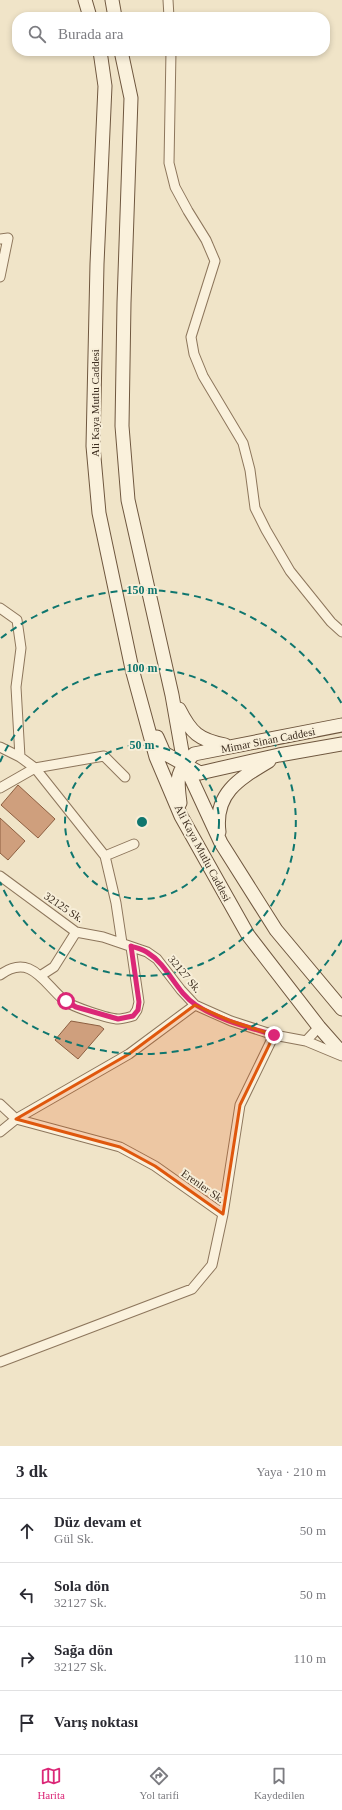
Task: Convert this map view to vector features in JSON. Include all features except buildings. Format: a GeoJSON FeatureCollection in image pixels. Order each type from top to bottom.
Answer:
{"type":"FeatureCollection","features":[{"type":"Feature","properties":{"kind":"main road"},"geometry":{"type":"LineString","coordinates":[[85,0],[89,12]]}},
{"type":"Feature","properties":{"kind":"main road"},"geometry":{"type":"LineString","coordinates":[[112,0],[114,12]]}},
{"type":"Feature","properties":{"kind":"main road","name":"Ali Kaya Mutlu Caddesi"},"geometry":{"type":"LineString","coordinates":[[101,56],[105,86],[97,264],[93,446],[99,513],[132,669],[156,758],[181,816],[248,935],[319,1027],[342,1053]]}},
{"type":"Feature","properties":{"kind":"main road","name":"Ali Kaya Mutlu Caddesi"},"geometry":{"type":"LineString","coordinates":[[123,56],[131,98],[124,303],[122,426],[124,456],[128,500],[172,695],[184,763],[221,843],[276,930],[342,1009]]}},
{"type":"Feature","properties":{"kind":"main road"},"geometry":{"type":"LineString","coordinates":[[172,695],[187,726],[207,741],[233,746]]}},
{"type":"Feature","properties":{"kind":"main road","name":"Mimar Sinan Caddesi"},"geometry":{"type":"LineString","coordinates":[[141,703],[164,753],[200,773],[279,755],[342,744]]}},
{"type":"Feature","properties":{"kind":"main road","name":"Mimar Sinan Caddesi"},"geometry":{"type":"LineString","coordinates":[[184,763],[194,754],[342,726]]}},
{"type":"Feature","properties":{"kind":"main road"},"geometry":{"type":"LineString","coordinates":[[221,843],[217,818],[220,805],[226,792],[249,773],[279,755]]}},
{"type":"Feature","properties":{"kind":"main road"},"geometry":{"type":"LineString","coordinates":[[181,816],[177,776],[184,763]]}},
{"type":"Feature","properties":{"kind":"street"},"geometry":{"type":"LineString","coordinates":[[168,0],[169,12]]}},
{"type":"Feature","properties":{"kind":"street"},"geometry":{"type":"LineString","coordinates":[[171,56],[169,164],[175,187],[206,240],[215,261],[191,337],[194,354],[203,376],[243,443],[250,470],[256,508],[266,530],[290,571],[331,622],[342,632]]}},
{"type":"Feature","properties":{"kind":"street"},"geometry":{"type":"LineString","coordinates":[[0,277],[4,238]]}},
{"type":"Feature","properties":{"kind":"street"},"geometry":{"type":"LineString","coordinates":[[0,608],[17,620],[21,648],[16,687],[20,757]]}},
{"type":"Feature","properties":{"kind":"street"},"geometry":{"type":"LineString","coordinates":[[0,747],[20,757],[35,768],[105,856],[139,1002],[138,1010],[133,1016],[118,1019],[76,1007],[66,1001],[40,976],[25,966],[9,968],[0,975]]}},
{"type":"Feature","properties":{"kind":"street"},"geometry":{"type":"LineString","coordinates":[[0,788],[35,768],[104,756],[125,776]]}},
{"type":"Feature","properties":{"kind":"street"},"geometry":{"type":"LineString","coordinates":[[105,856],[134,844]]}},
{"type":"Feature","properties":{"kind":"street","name":"32125 Sk."},"geometry":{"type":"LineString","coordinates":[[0,876],[76,932],[103,937],[126,945]]}},
{"type":"Feature","properties":{"kind":"street"},"geometry":{"type":"LineString","coordinates":[[40,976],[54,967],[76,932]]}},
{"type":"Feature","properties":{"kind":"street","name":"32127 Sk."},"geometry":{"type":"LineString","coordinates":[[126,945],[147,952],[157,959],[181,990],[195,1005],[231,1021],[274,1035],[306,1041],[342,1056]]}},
{"type":"Feature","properties":{"kind":"street"},"geometry":{"type":"LineString","coordinates":[[0,1132],[16,1119],[129,1054],[195,1005]]}},
{"type":"Feature","properties":{"kind":"street"},"geometry":{"type":"LineString","coordinates":[[306,1041],[319,1027]]}},
{"type":"Feature","properties":{"kind":"street","name":"Erenler Sk."},"geometry":{"type":"LineString","coordinates":[[0,1104],[16,1119],[120,1147],[155,1166],[223,1214],[240,1105],[274,1035]]}},
{"type":"Feature","properties":{"kind":"street"},"geometry":{"type":"LineString","coordinates":[[0,1362],[192,1290],[212,1265],[223,1214]]}},
{"type":"Feature","properties":{"kind":"highlighted area"},"geometry":{"type":"Polygon","coordinates":[[[195,1005],[231,1021],[274,1035],[240,1105],[223,1214],[155,1166],[120,1147],[16,1119],[129,1054],[195,1005]]]}},
{"type":"Feature","properties":{"kind":"route"},"geometry":{"type":"LineString","coordinates":[[66,1001],[76,1007],[118,1019],[133,1016],[138,1010],[139,1002],[134,978],[131,946],[147,952],[157,959],[181,990],[195,1005],[231,1021],[274,1035]]}}]}
